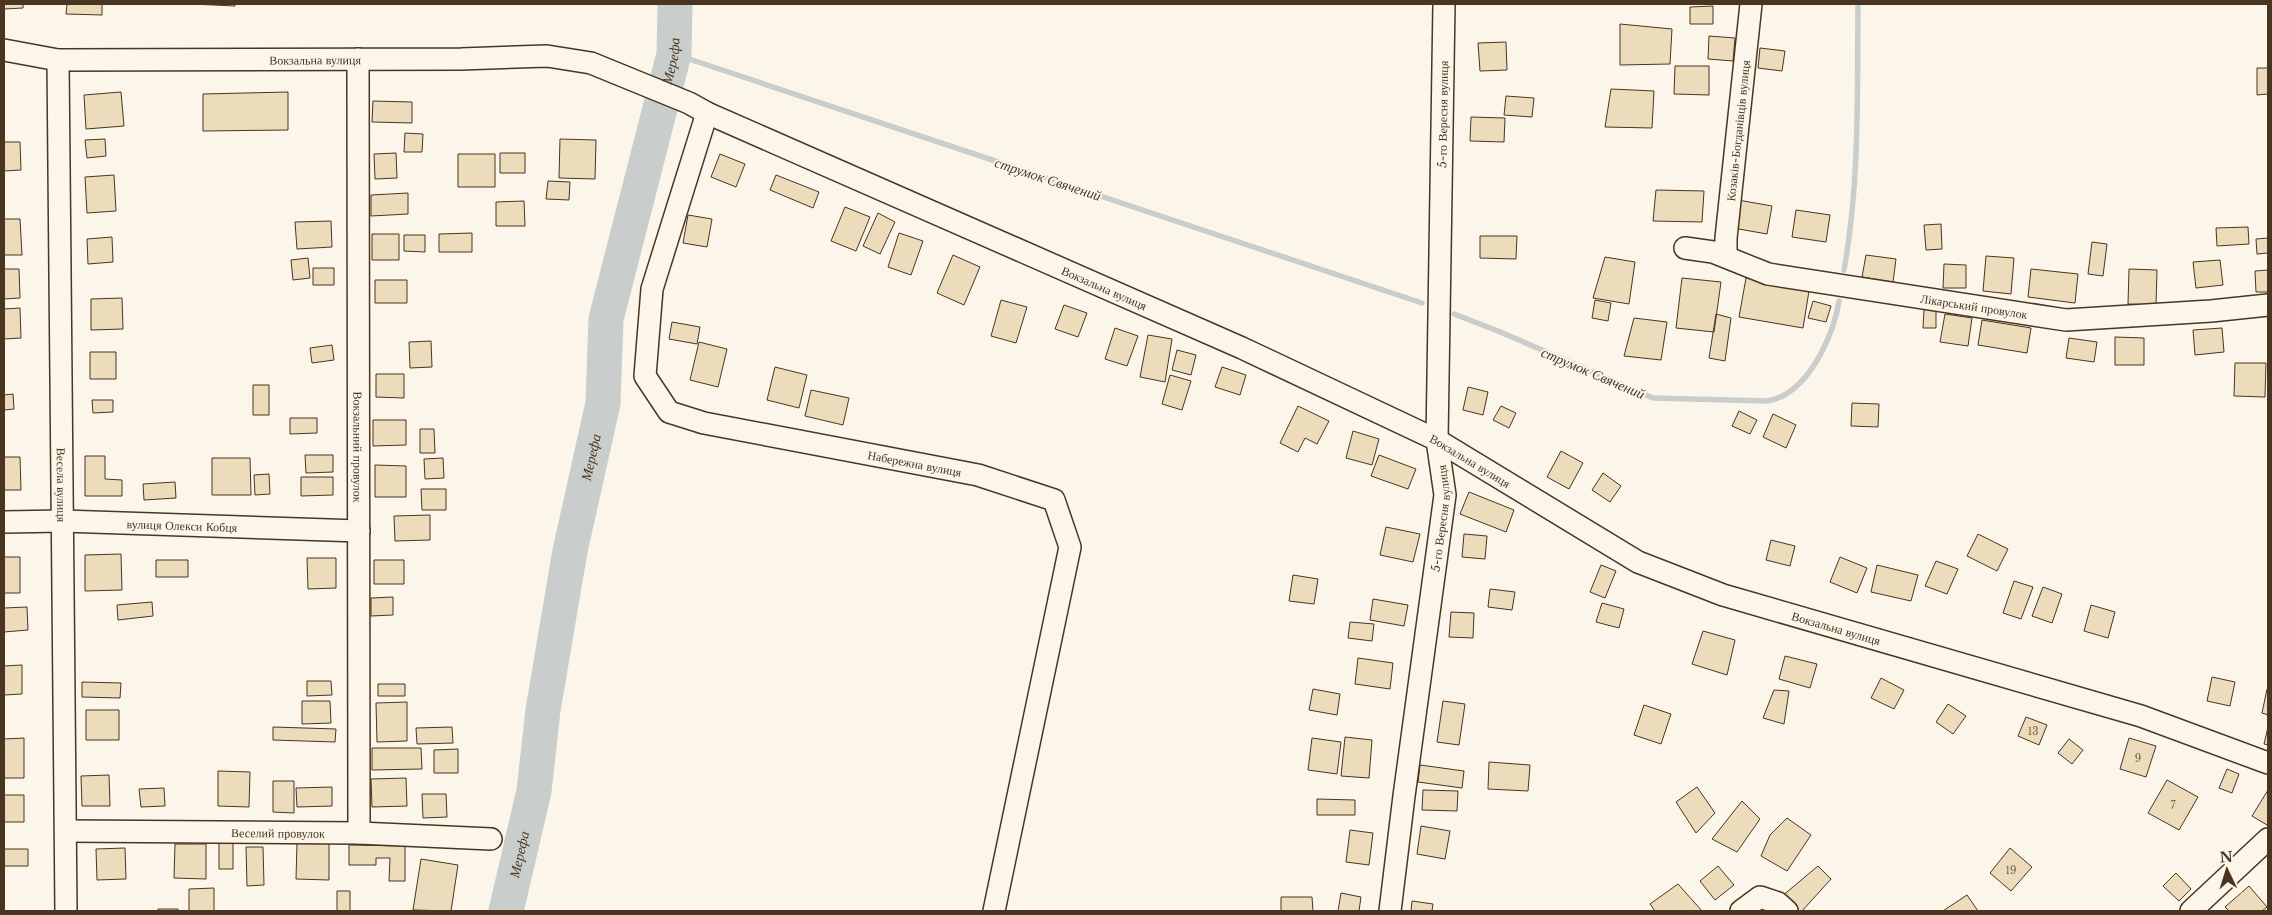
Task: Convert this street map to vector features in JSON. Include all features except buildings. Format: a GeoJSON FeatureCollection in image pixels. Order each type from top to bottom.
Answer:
{"type":"FeatureCollection","features":[{"type":"Feature","properties":{"kind":"street","name":"5-го Вересня вулиця"},"geometry":{"type":"LineString","coordinates":[[1390,911],[1445,495],[1437,440],[1444,4]]}},
{"type":"Feature","properties":{"kind":"street","name":"Козаків-Богданівців вулиця"},"geometry":{"type":"LineString","coordinates":[[1726,256],[1726,238],[1751,4]]}},
{"type":"Feature","properties":{"kind":"street","name":"Вокзальна вулиця"},"geometry":{"type":"LineString","coordinates":[[4,50],[58,60],[547,56],[591,63],[689,103],[708,114],[1242,348],[1437,440],[1638,562],[1715,592],[2141,716],[2268,763]]}},
{"type":"Feature","properties":{"kind":"street","name":"Вокзальний провулок"},"geometry":{"type":"LineString","coordinates":[[358,59],[360,833]]}},
{"type":"Feature","properties":{"kind":"street","name":"Весела вулиця"},"geometry":{"type":"LineString","coordinates":[[58,60],[66,911]]}},
{"type":"Feature","properties":{"kind":"street","name":"Набережна вулиця"},"geometry":{"type":"LineString","coordinates":[[708,114],[652,289],[645,376],[669,412],[704,423],[978,474],[1054,500],[1070,547],[994,911]]}},
{"type":"Feature","properties":{"kind":"street","name":"Лікарський провулок"},"geometry":{"type":"LineString","coordinates":[[1685,248],[1726,256],[1739,264],[1768,274],[2066,320],[2211,311],[2268,305]]}},
{"type":"Feature","properties":{"kind":"street","name":"вулиця Олекси Кобця"},"geometry":{"type":"LineString","coordinates":[[4,522],[63,521],[359,531]]}},
{"type":"Feature","properties":{"kind":"street","name":"Веселий провулок"},"geometry":{"type":"LineString","coordinates":[[66,831],[360,833],[491,839]]}},
{"type":"Feature","properties":{"kind":"street"},"geometry":{"type":"LineString","coordinates":[[2191,911],[2268,839]]}},
{"type":"Feature","properties":{"kind":"street"},"geometry":{"type":"LineString","coordinates":[[1741,911],[1760,897],[1778,903],[1787,911]]}},
{"type":"Feature","properties":{"kind":"waterway","name":"Мерефа"},"geometry":{"type":"LineString","coordinates":[[506,911],[534,791],[543,710],[570,551],[603,403],[606,319],[674,54],[675,4]]}},
{"type":"Feature","properties":{"kind":"waterway"},"geometry":{"type":"LineString","coordinates":[[1844,270],[1853,204],[1855,170],[1858,4]]}},
{"type":"Feature","properties":{"kind":"waterway","name":"струмок Свячений"},"geometry":{"type":"LineString","coordinates":[[674,54],[1422,303]]}},
{"type":"Feature","properties":{"kind":"waterway","name":"струмок Свячений"},"geometry":{"type":"LineString","coordinates":[[1454,314],[1653,398],[1768,401],[1782,396],[1796,386],[1814,366],[1833,327],[1839,301]]}}]}
